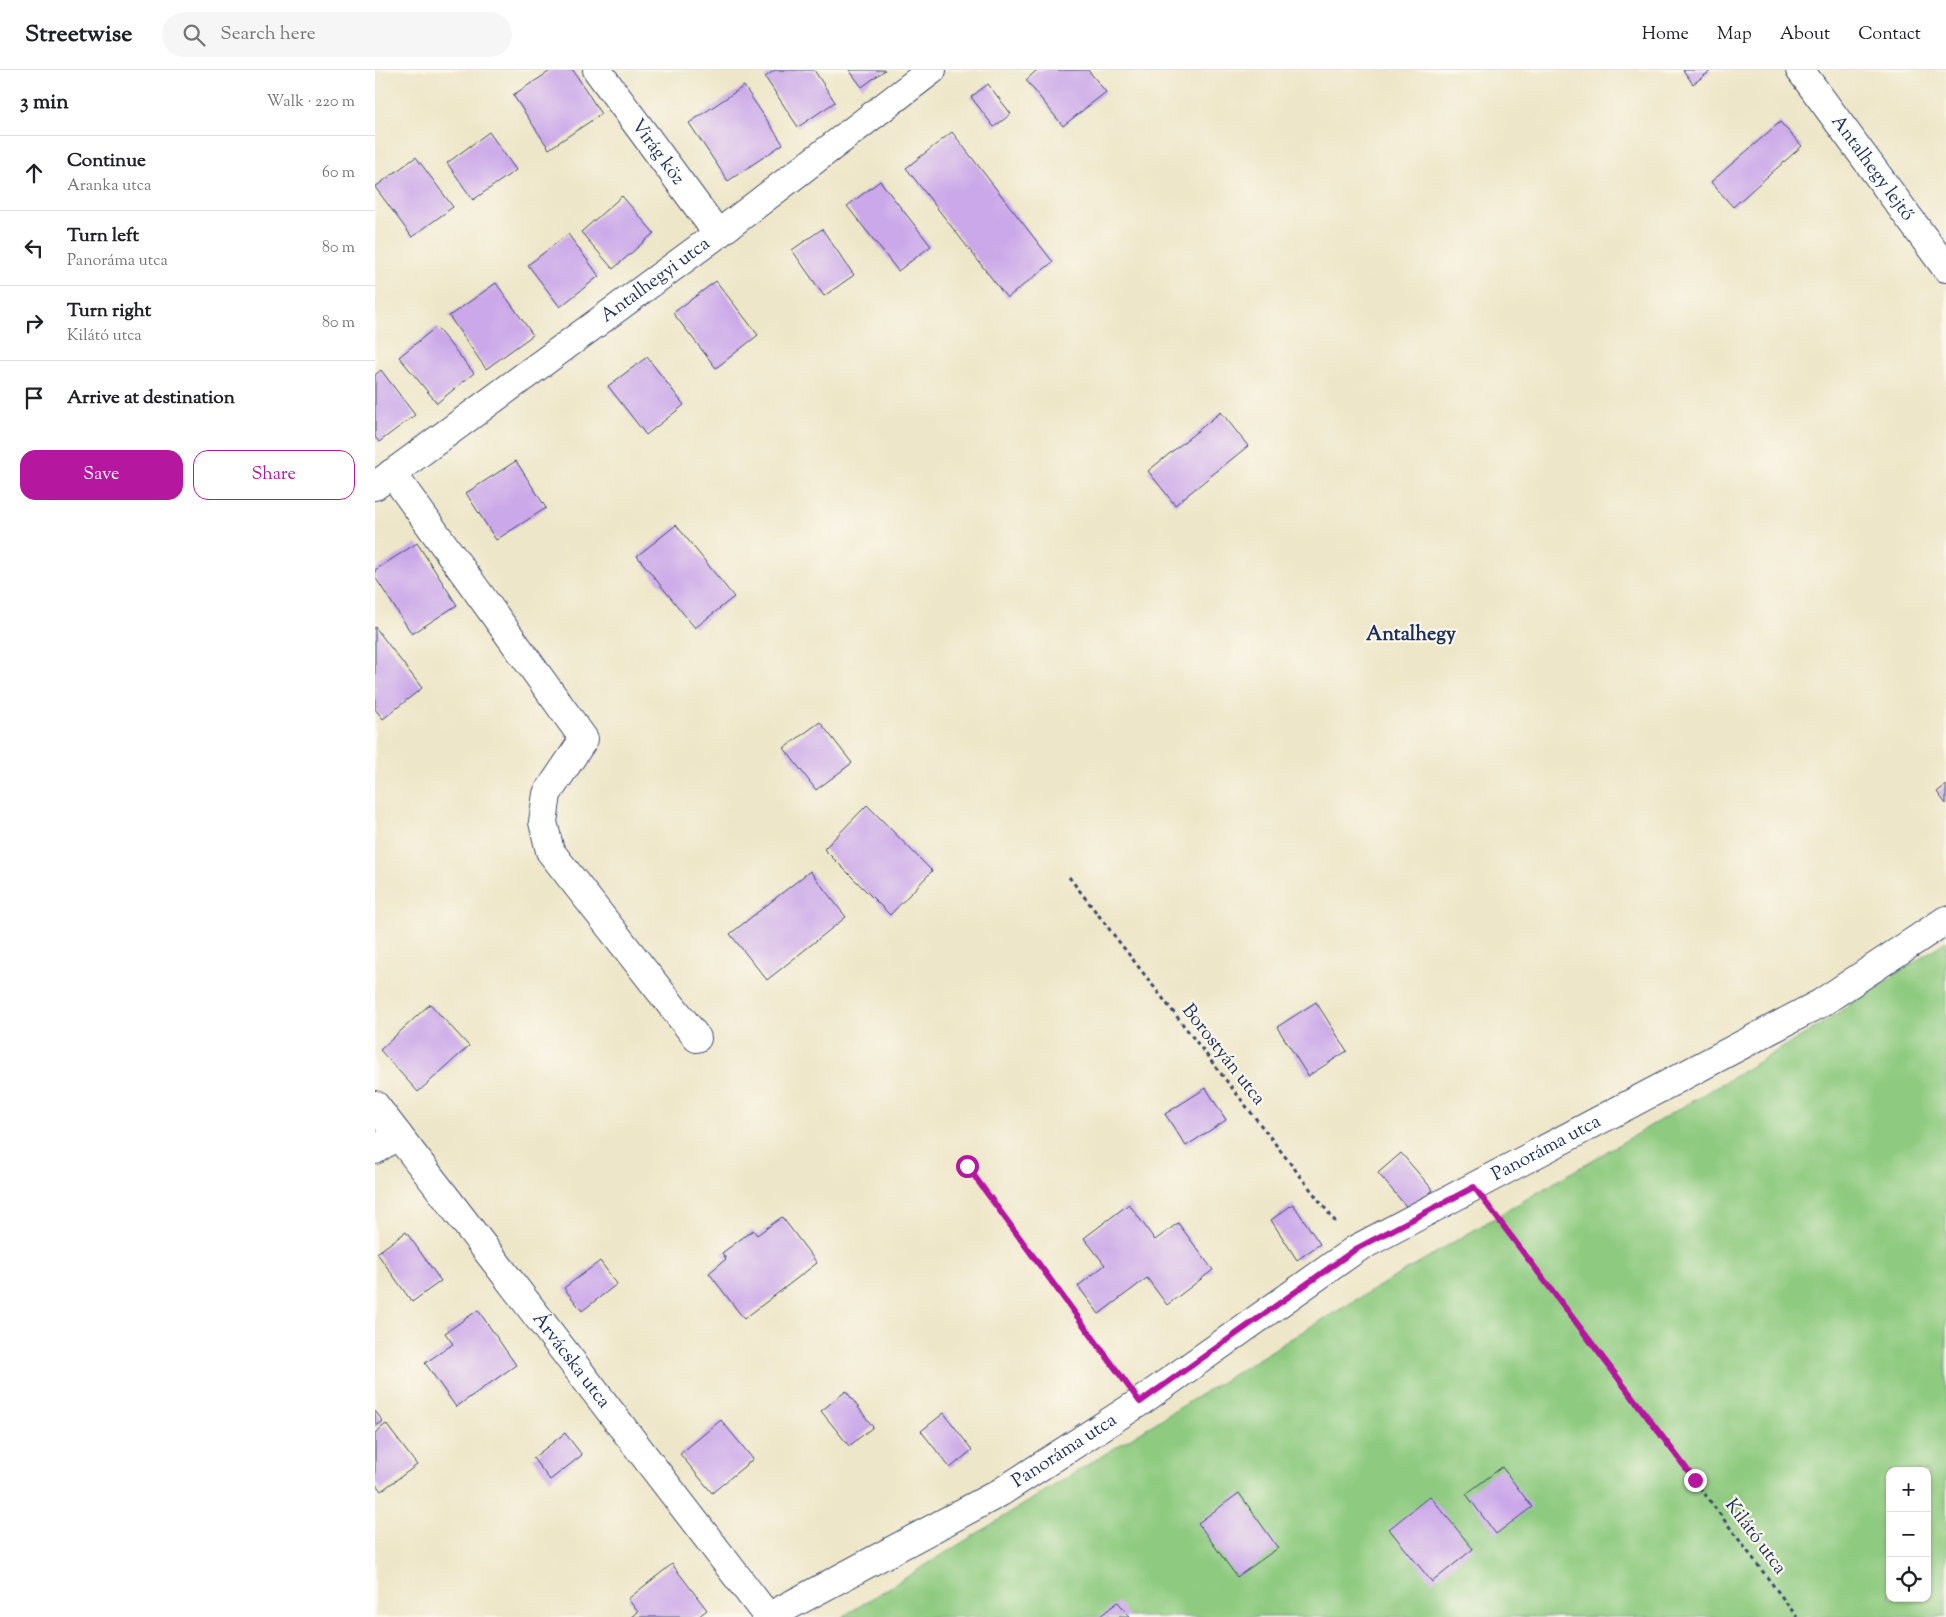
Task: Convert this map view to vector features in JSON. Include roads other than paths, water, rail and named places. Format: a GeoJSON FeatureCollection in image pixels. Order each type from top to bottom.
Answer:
{"type":"FeatureCollection","features":[{"type":"Feature","properties":{"kind":"street","name":"Virág köz"},"geometry":{"type":"LineString","coordinates":[[597,70],[719,234]]}},
{"type":"Feature","properties":{"kind":"street","name":"Antalhegyi utca"},"geometry":{"type":"LineString","coordinates":[[384,480],[719,234],[933,70]]}},
{"type":"Feature","properties":{"kind":"street","name":"Antalhegy lejtő"},"geometry":{"type":"LineString","coordinates":[[1800,70],[1946,268]]}},
{"type":"Feature","properties":{"kind":"street"},"geometry":{"type":"LineString","coordinates":[[384,480],[584,740],[547,794],[543,822],[550,852],[697,1038]]}},
{"type":"Feature","properties":{"kind":"street","name":"Panoráma utca"},"geometry":{"type":"LineString","coordinates":[[768,1617],[1001,1492],[1140,1402],[1356,1249],[1821,1003],[1946,920]]}},
{"type":"Feature","properties":{"kind":"street","name":"Árvácska utca"},"geometry":{"type":"LineString","coordinates":[[375,1105],[768,1617]]}},
{"type":"Feature","properties":{"kind":"street"},"geometry":{"type":"LineString","coordinates":[[375,1150],[398,1135]]}},
{"type":"Feature","properties":{"kind":"district","name":"Antalhegy"},"geometry":{"type":"Point","coordinates":[1411,635]}}]}
